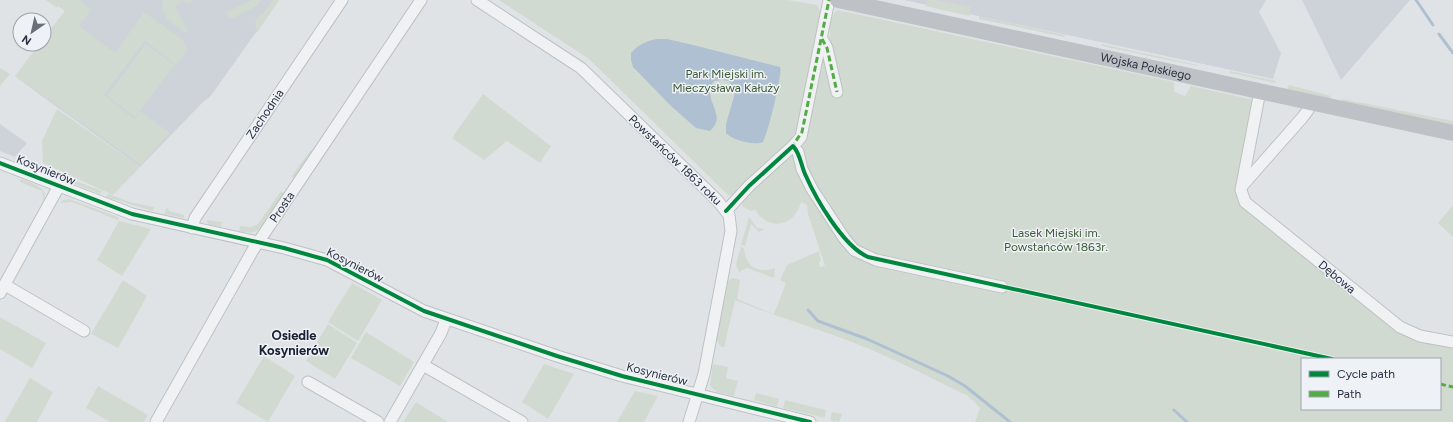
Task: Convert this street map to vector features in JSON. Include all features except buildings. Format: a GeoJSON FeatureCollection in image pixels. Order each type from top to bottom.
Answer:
{"type":"FeatureCollection","features":[{"type":"Feature","properties":{"kind":"street","name":"Zachodnia"},"geometry":{"type":"LineString","coordinates":[[192,228],[194,218],[342,0]]}},
{"type":"Feature","properties":{"kind":"street","name":"Prosta"},"geometry":{"type":"LineString","coordinates":[[156,422],[258,243],[421,0]]}},
{"type":"Feature","properties":{"kind":"street","name":"Powstańców 1863 roku"},"geometry":{"type":"LineString","coordinates":[[477,0],[581,68],[726,211],[730,220],[731,232],[698,395],[689,422]]}},
{"type":"Feature","properties":{"kind":"street"},"geometry":{"type":"LineString","coordinates":[[726,211],[749,186],[793,146],[802,132],[829,0]]}},
{"type":"Feature","properties":{"kind":"street","name":"Wojska Polskiego"},"geometry":{"type":"LineString","coordinates":[[838,0],[1453,133]]}},
{"type":"Feature","properties":{"kind":"street"},"geometry":{"type":"LineString","coordinates":[[822,39],[827,48],[837,92]]}},
{"type":"Feature","properties":{"kind":"street","name":"Dębowa"},"geometry":{"type":"LineString","coordinates":[[1260,91],[1242,186],[1242,197],[1247,205],[1394,323],[1420,336],[1453,342]]}},
{"type":"Feature","properties":{"kind":"street"},"geometry":{"type":"LineString","coordinates":[[1242,186],[1302,118],[1308,110],[1310,102]]}},
{"type":"Feature","properties":{"kind":"street"},"geometry":{"type":"LineString","coordinates":[[793,146],[798,152],[802,169],[812,189],[844,238],[854,250],[876,260],[1002,288]]}},
{"type":"Feature","properties":{"kind":"street","name":"Kosynierów"},"geometry":{"type":"LineString","coordinates":[[0,163],[132,214],[314,256],[333,263],[406,303],[446,320],[596,369],[698,395]]}},
{"type":"Feature","properties":{"kind":"street"},"geometry":{"type":"LineString","coordinates":[[59,186],[2,289],[84,331]]}},
{"type":"Feature","properties":{"kind":"street"},"geometry":{"type":"LineString","coordinates":[[390,422],[441,333],[446,320]]}},
{"type":"Feature","properties":{"kind":"street"},"geometry":{"type":"LineString","coordinates":[[423,365],[522,422]]}},
{"type":"Feature","properties":{"kind":"street"},"geometry":{"type":"LineString","coordinates":[[308,382],[378,422]]}},
{"type":"Feature","properties":{"kind":"street"},"geometry":{"type":"LineString","coordinates":[[698,395],[810,422]]}},
{"type":"Feature","properties":{"kind":"shaded area"},"geometry":{"type":"Polygon","coordinates":[[[55,0],[279,0],[210,97],[204,101],[140,167],[17,78],[38,52],[52,52],[52,34],[70,11],[55,0]]]}},
{"type":"Feature","properties":{"kind":"shaded area"},"geometry":{"type":"Polygon","coordinates":[[[904,0],[1266,0],[1259,12],[1281,53],[1273,79],[904,0]]]}},
{"type":"Feature","properties":{"kind":"shaded area"},"geometry":{"type":"Polygon","coordinates":[[[1302,0],[1410,0],[1341,80],[1302,0]]]}},
{"type":"Feature","properties":{"kind":"shaded area"},"geometry":{"type":"Polygon","coordinates":[[[0,124],[27,143],[15,157],[0,151],[0,124]]]}},
{"type":"Feature","properties":{"kind":"green space"},"geometry":{"type":"Polygon","coordinates":[[[46,0],[79,0],[91,10],[79,26],[115,53],[144,12],[183,40],[186,45],[187,51],[177,65],[145,41],[104,95],[134,119],[140,111],[170,133],[141,165],[15,76],[33,52],[52,52],[52,27],[65,11],[58,6],[57,8],[46,0]]]}},
{"type":"Feature","properties":{"kind":"green space"},"geometry":{"type":"Polygon","coordinates":[[[163,0],[194,0],[186,4],[184,1],[175,6],[188,32],[186,33],[168,19],[163,11],[163,0]]]}},
{"type":"Feature","properties":{"kind":"green space"},"geometry":{"type":"Polygon","coordinates":[[[252,0],[261,0],[257,6],[233,18],[229,18],[226,12],[252,0]]]}},
{"type":"Feature","properties":{"kind":"green space"},"geometry":{"type":"Polygon","coordinates":[[[272,0],[279,0],[257,33],[255,22],[259,16],[263,14],[272,0]]]}},
{"type":"Feature","properties":{"kind":"green space","name":"Park Miejski im. Mieczysława Kałuży"},"geometry":{"type":"Polygon","coordinates":[[[499,0],[788,0],[817,5],[821,13],[799,128],[788,144],[735,196],[728,195],[589,59],[499,0]]]}},
{"type":"Feature","properties":{"kind":"green space"},"geometry":{"type":"Polygon","coordinates":[[[928,0],[937,0],[971,7],[969,16],[925,6],[928,0]]]}},
{"type":"Feature","properties":{"kind":"green space","name":"Lasek Miejski im. Powstańców 1863r."},"geometry":{"type":"Polygon","coordinates":[[[837,10],[1174,82],[1174,92],[1185,96],[1191,86],[1254,100],[1236,189],[1237,197],[1240,203],[1243,207],[1387,323],[1453,346],[1453,422],[975,422],[980,408],[968,396],[867,348],[735,300],[724,348],[720,346],[715,337],[727,281],[733,278],[740,280],[737,299],[774,314],[786,283],[780,280],[787,265],[819,251],[821,261],[819,262],[820,267],[825,266],[808,214],[807,205],[801,202],[793,217],[780,224],[766,221],[755,209],[751,211],[743,207],[741,203],[748,193],[803,145],[823,50],[830,35],[830,19],[837,10]]]}},
{"type":"Feature","properties":{"kind":"green space"},"geometry":{"type":"Polygon","coordinates":[[[979,16],[1065,35],[1064,37],[979,19],[979,16]]]}},
{"type":"Feature","properties":{"kind":"green space"},"geometry":{"type":"Polygon","coordinates":[[[146,44],[175,65],[135,117],[107,96],[146,44]]]}},
{"type":"Feature","properties":{"kind":"green space"},"geometry":{"type":"Polygon","coordinates":[[[1102,44],[1198,65],[1102,46],[1102,44]]]}},
{"type":"Feature","properties":{"kind":"green space"},"geometry":{"type":"Polygon","coordinates":[[[0,66],[10,74],[0,86],[0,68],[9,74],[0,66]]]}},
{"type":"Feature","properties":{"kind":"green space"},"geometry":{"type":"Polygon","coordinates":[[[1230,71],[1276,81],[1275,83],[1230,73],[1230,71]]]}},
{"type":"Feature","properties":{"kind":"green space"},"geometry":{"type":"Polygon","coordinates":[[[1289,85],[1331,96],[1330,100],[1287,91],[1289,85]]]}},
{"type":"Feature","properties":{"kind":"green space"},"geometry":{"type":"Polygon","coordinates":[[[483,94],[551,146],[540,163],[507,141],[484,160],[452,138],[483,94]]]}},
{"type":"Feature","properties":{"kind":"green space"},"geometry":{"type":"Polygon","coordinates":[[[1342,99],[1453,121],[1453,127],[1341,103],[1342,99]]]}},
{"type":"Feature","properties":{"kind":"green space"},"geometry":{"type":"Polygon","coordinates":[[[57,109],[140,167],[113,195],[43,163],[42,141],[57,109]]]}},
{"type":"Feature","properties":{"kind":"green space"},"geometry":{"type":"Polygon","coordinates":[[[311,150],[313,151],[297,179],[291,177],[311,150]]]}},
{"type":"Feature","properties":{"kind":"green space"},"geometry":{"type":"Polygon","coordinates":[[[29,163],[102,191],[100,194],[28,165],[29,163]]]}},
{"type":"Feature","properties":{"kind":"green space"},"geometry":{"type":"Polygon","coordinates":[[[21,179],[42,189],[45,196],[44,201],[42,191],[20,182],[21,179]]]}},
{"type":"Feature","properties":{"kind":"green space"},"geometry":{"type":"Polygon","coordinates":[[[281,191],[284,194],[271,217],[268,216],[257,231],[239,231],[240,226],[251,227],[258,224],[281,191]]]}},
{"type":"Feature","properties":{"kind":"green space"},"geometry":{"type":"Polygon","coordinates":[[[108,194],[130,202],[154,207],[153,211],[106,197],[108,194]]]}},
{"type":"Feature","properties":{"kind":"green space"},"geometry":{"type":"Polygon","coordinates":[[[69,199],[118,217],[118,220],[72,202],[60,203],[63,200],[69,199]]]}},
{"type":"Feature","properties":{"kind":"green space"},"geometry":{"type":"Polygon","coordinates":[[[1453,205],[1453,237],[1438,223],[1453,205]]]}},
{"type":"Feature","properties":{"kind":"green space"},"geometry":{"type":"Polygon","coordinates":[[[167,207],[169,211],[184,215],[184,218],[164,214],[167,207]]]}},
{"type":"Feature","properties":{"kind":"green space"},"geometry":{"type":"Polygon","coordinates":[[[749,217],[757,228],[765,229],[759,232],[751,224],[745,246],[741,245],[749,217]]]}},
{"type":"Feature","properties":{"kind":"green space"},"geometry":{"type":"Polygon","coordinates":[[[206,220],[222,222],[221,227],[208,224],[206,220]]]}},
{"type":"Feature","properties":{"kind":"green space"},"geometry":{"type":"Polygon","coordinates":[[[119,221],[151,229],[122,276],[97,260],[119,221]]]}},
{"type":"Feature","properties":{"kind":"green space"},"geometry":{"type":"Polygon","coordinates":[[[741,247],[744,248],[747,260],[754,267],[764,270],[775,268],[774,278],[747,268],[739,272],[736,264],[741,247]]]}},
{"type":"Feature","properties":{"kind":"green space"},"geometry":{"type":"Polygon","coordinates":[[[123,280],[147,296],[118,348],[91,334],[123,280]]]}},
{"type":"Feature","properties":{"kind":"green space"},"geometry":{"type":"Polygon","coordinates":[[[352,283],[382,300],[358,341],[328,322],[352,283]]]}},
{"type":"Feature","properties":{"kind":"green space"},"geometry":{"type":"Polygon","coordinates":[[[0,317],[46,343],[32,368],[0,349],[0,317]]]}},
{"type":"Feature","properties":{"kind":"green space"},"geometry":{"type":"Polygon","coordinates":[[[328,324],[357,343],[335,379],[306,361],[328,324]]]}},
{"type":"Feature","properties":{"kind":"green space"},"geometry":{"type":"Polygon","coordinates":[[[366,332],[414,362],[400,386],[351,358],[366,332]]]}},
{"type":"Feature","properties":{"kind":"green space"},"geometry":{"type":"Polygon","coordinates":[[[264,356],[295,376],[268,422],[236,403],[264,356]]]}},
{"type":"Feature","properties":{"kind":"green space"},"geometry":{"type":"Polygon","coordinates":[[[544,364],[574,374],[548,419],[522,402],[544,364]]]}},
{"type":"Feature","properties":{"kind":"green space"},"geometry":{"type":"Polygon","coordinates":[[[713,364],[728,367],[726,378],[738,381],[734,396],[717,392],[710,386],[713,364]]]}},
{"type":"Feature","properties":{"kind":"green space"},"geometry":{"type":"Polygon","coordinates":[[[30,378],[53,392],[37,422],[6,422],[5,421],[30,378]]]}},
{"type":"Feature","properties":{"kind":"green space"},"geometry":{"type":"Polygon","coordinates":[[[98,386],[148,415],[144,422],[110,422],[86,408],[98,386]]]}},
{"type":"Feature","properties":{"kind":"green space"},"geometry":{"type":"Polygon","coordinates":[[[635,391],[658,396],[644,422],[617,422],[635,391]]]}},
{"type":"Feature","properties":{"kind":"green space"},"geometry":{"type":"Polygon","coordinates":[[[756,393],[779,399],[777,407],[754,400],[756,393]]]}},
{"type":"Feature","properties":{"kind":"green space"},"geometry":{"type":"Polygon","coordinates":[[[785,400],[826,410],[825,418],[783,408],[785,400]]]}},
{"type":"Feature","properties":{"kind":"green space"},"geometry":{"type":"Polygon","coordinates":[[[416,402],[448,422],[403,422],[416,402]]]}},
{"type":"Feature","properties":{"kind":"green space"},"geometry":{"type":"Polygon","coordinates":[[[832,412],[842,414],[839,422],[830,420],[832,412]]]}},
{"type":"Feature","properties":{"kind":"water"},"geometry":{"type":"Polygon","coordinates":[[[657,39],[667,39],[780,67],[774,103],[763,142],[744,142],[729,136],[726,133],[726,124],[735,93],[729,81],[714,81],[711,88],[710,94],[717,119],[715,125],[710,131],[696,128],[671,106],[633,67],[631,60],[631,53],[637,47],[646,42],[657,39]]]}},
{"type":"Feature","properties":{"kind":"waterway"},"geometry":{"type":"LineString","coordinates":[[1416,0],[1433,25]]}},
{"type":"Feature","properties":{"kind":"waterway"},"geometry":{"type":"LineString","coordinates":[[1439,34],[1453,53]]}},
{"type":"Feature","properties":{"kind":"waterway"},"geometry":{"type":"LineString","coordinates":[[808,310],[818,321],[867,339],[948,376],[965,386],[1010,422]]}},
{"type":"Feature","properties":{"kind":"waterway"},"geometry":{"type":"LineString","coordinates":[[1174,410],[1187,422]]}},
{"type":"Feature","properties":{"kind":"marked path"},"geometry":{"type":"LineString","coordinates":[[791,148],[802,132],[829,0]]}},
{"type":"Feature","properties":{"kind":"marked path"},"geometry":{"type":"LineString","coordinates":[[822,39],[827,48],[837,92]]}},
{"type":"Feature","properties":{"kind":"marked path"},"geometry":{"type":"LineString","coordinates":[[1441,384],[1453,387]]}},
{"type":"Feature","properties":{"kind":"cycle path"},"geometry":{"type":"LineString","coordinates":[[726,211],[749,186],[793,146],[799,156],[816,196],[831,221],[849,243],[868,257],[1327,358]]}},
{"type":"Feature","properties":{"kind":"cycle path"},"geometry":{"type":"LineString","coordinates":[[0,163],[132,214],[284,248],[327,260],[424,311],[557,356],[622,376],[810,422]]}},
{"type":"Feature","properties":{"kind":"district","name":"Osiedle Kosynierów"},"geometry":{"type":"Point","coordinates":[294,342]}}]}
